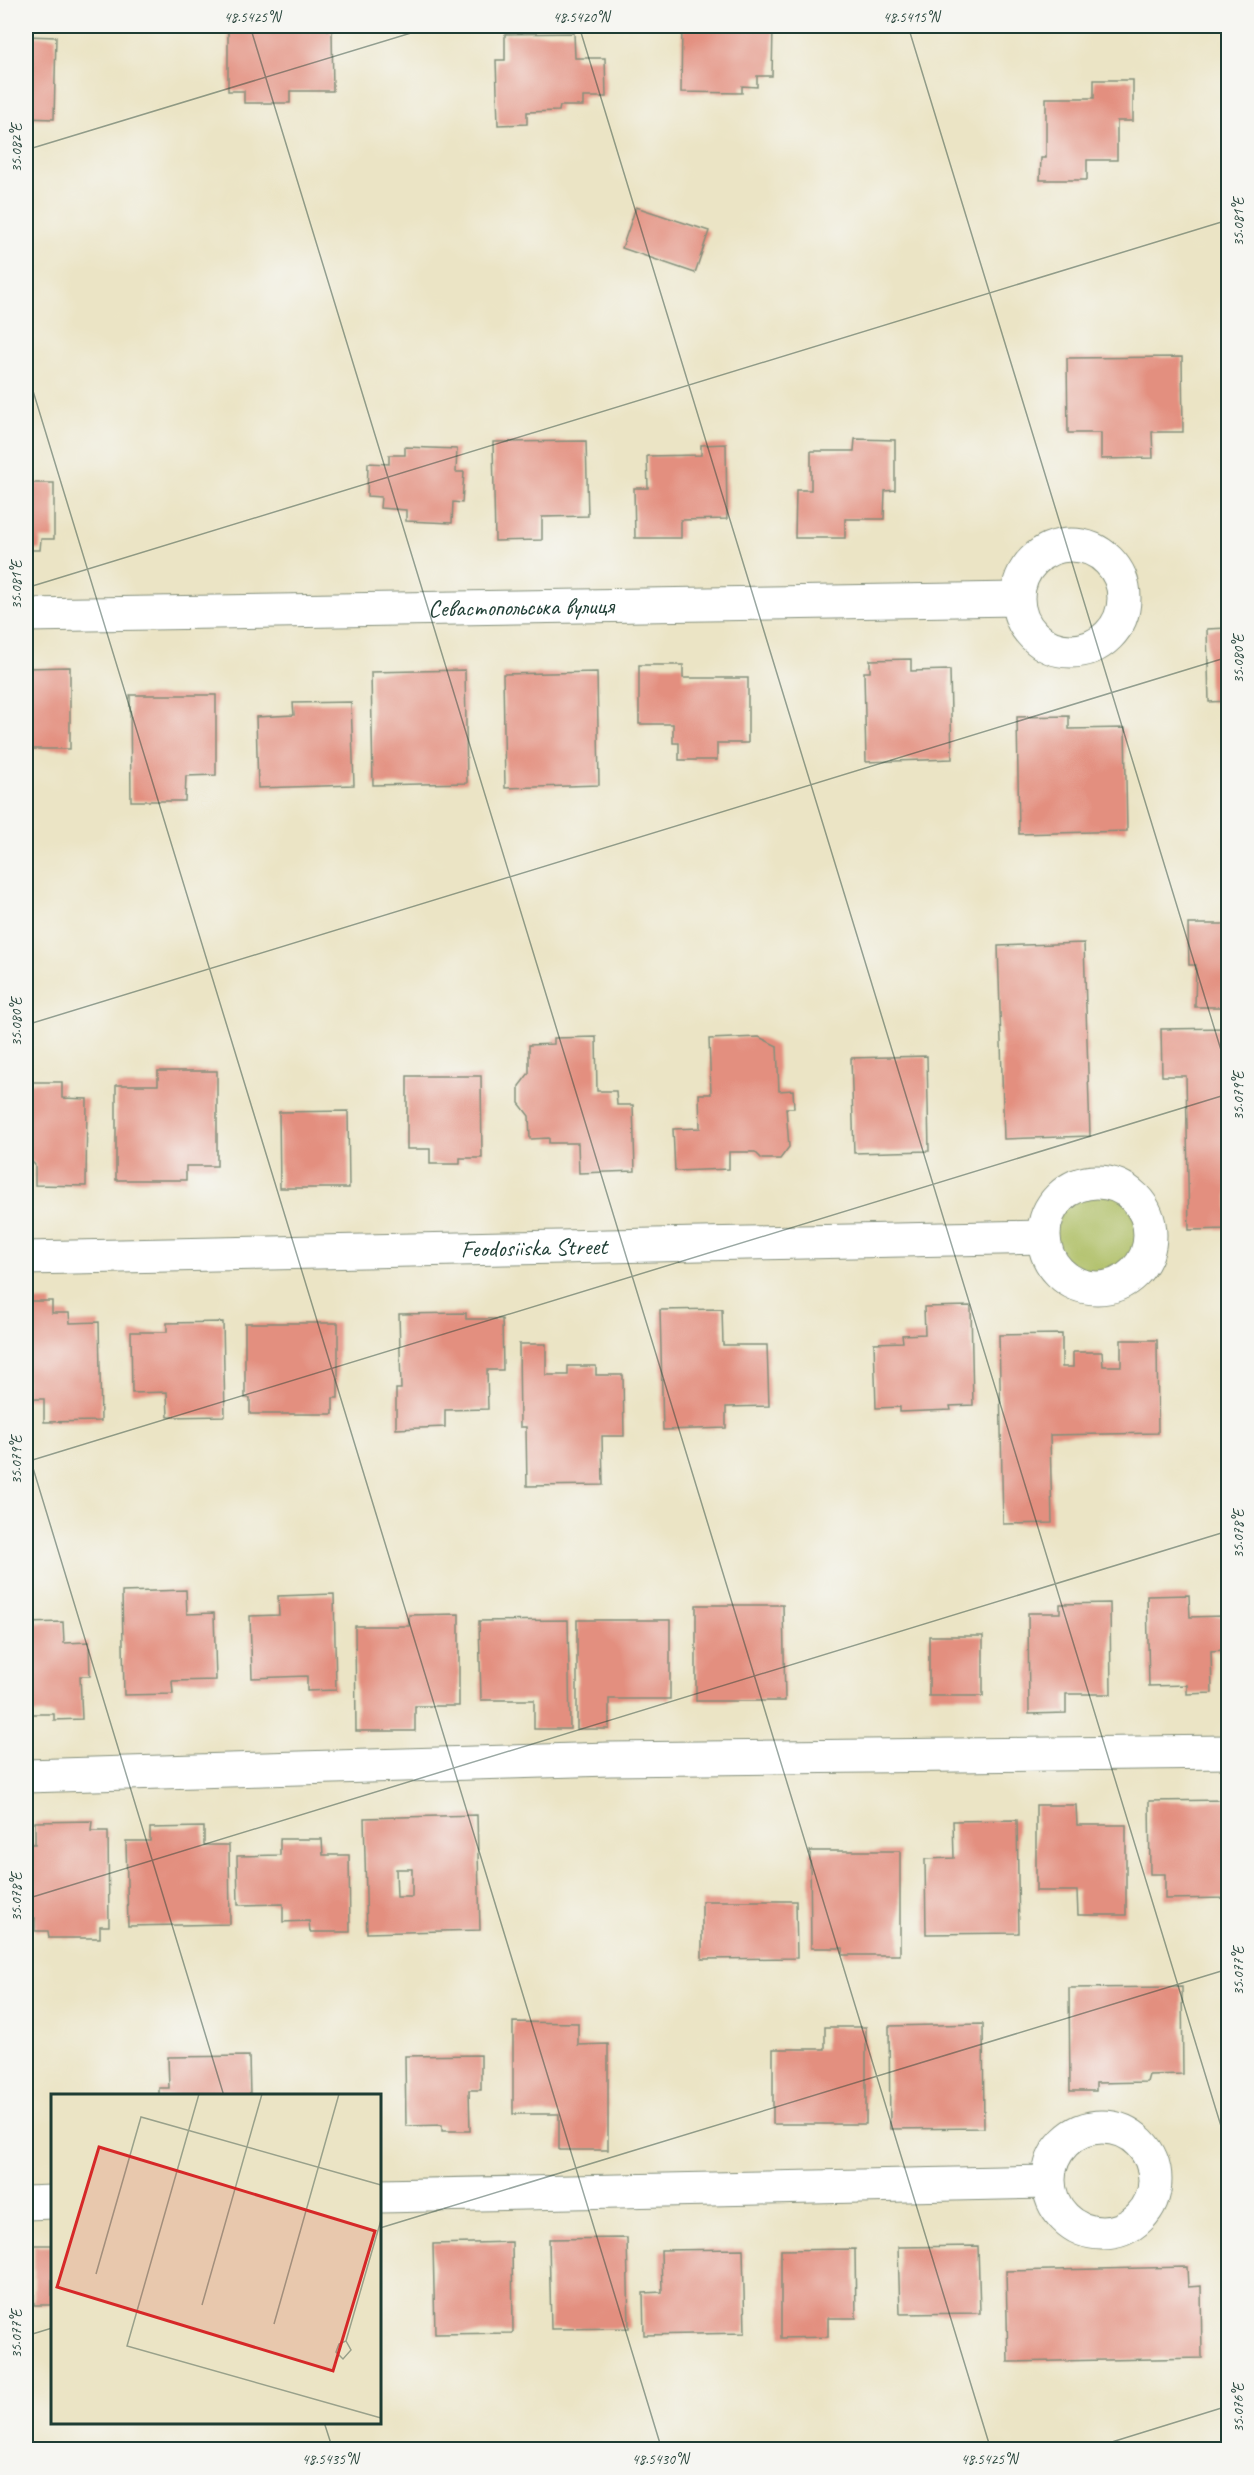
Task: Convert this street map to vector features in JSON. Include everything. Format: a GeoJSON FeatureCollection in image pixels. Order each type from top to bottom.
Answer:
{"type":"FeatureCollection","features":[{"type":"Feature","properties":{"kind":"street","name":"Севастопольська вулиця"},"geometry":{"type":"LineString","coordinates":[[26,615],[1017,599]]}},
{"type":"Feature","properties":{"kind":"street","name":"Feodosiiska Street"},"geometry":{"type":"LineString","coordinates":[[26,1258],[1043,1237]]}},
{"type":"Feature","properties":{"kind":"street"},"geometry":{"type":"LineString","coordinates":[[26,1776],[609,1759],[1228,1752]]}},
{"type":"Feature","properties":{"kind":"street"},"geometry":{"type":"LineString","coordinates":[[381,2196],[1048,2182]]}},
{"type":"Feature","properties":{"kind":"street"},"geometry":{"type":"LineString","coordinates":[[26,2203],[51,2202]]}},
{"type":"Feature","properties":{"kind":"green space"},"geometry":{"type":"Polygon","coordinates":[[[1097,1182],[1117,1186],[1135,1197],[1146,1215],[1150,1235],[1146,1255],[1135,1273],[1117,1284],[1097,1288],[1077,1284],[1059,1273],[1048,1255],[1044,1235],[1048,1215],[1059,1197],[1077,1186],[1097,1182]]]}},
{"type":"Feature","properties":{"kind":"building"},"geometry":{"type":"Polygon","coordinates":[[[287,26],[328,26],[328,30],[332,30],[333,91],[290,91],[290,103],[244,103],[244,91],[228,91],[228,30],[287,29],[287,26]]]}},
{"type":"Feature","properties":{"kind":"building"},"geometry":{"type":"Polygon","coordinates":[[[682,26],[773,27],[772,76],[757,76],[757,87],[742,86],[742,93],[681,92],[682,26]]]}},
{"type":"Feature","properties":{"kind":"building"},"geometry":{"type":"Polygon","coordinates":[[[574,33],[575,58],[605,58],[606,97],[583,97],[583,106],[560,106],[559,111],[527,112],[527,124],[498,125],[496,60],[505,60],[505,34],[574,33]]]}},
{"type":"Feature","properties":{"kind":"building"},"geometry":{"type":"Polygon","coordinates":[[[26,36],[56,37],[54,119],[26,118],[26,36]]]}},
{"type":"Feature","properties":{"kind":"building"},"geometry":{"type":"Polygon","coordinates":[[[1094,80],[1133,80],[1133,121],[1117,121],[1117,160],[1087,160],[1087,180],[1040,180],[1041,158],[1046,158],[1046,98],[1094,98],[1094,80]]]}},
{"type":"Feature","properties":{"kind":"building"},"geometry":{"type":"Polygon","coordinates":[[[636,207],[709,231],[695,273],[622,248],[636,207]]]}},
{"type":"Feature","properties":{"kind":"building"},"geometry":{"type":"Polygon","coordinates":[[[1182,357],[1183,432],[1152,432],[1153,458],[1101,459],[1101,433],[1068,433],[1067,358],[1182,357]]]}},
{"type":"Feature","properties":{"kind":"building"},"geometry":{"type":"Polygon","coordinates":[[[855,439],[895,440],[895,490],[885,491],[884,519],[845,519],[845,538],[795,538],[796,490],[811,490],[811,451],[854,451],[855,439]]]}},
{"type":"Feature","properties":{"kind":"building"},"geometry":{"type":"Polygon","coordinates":[[[586,441],[588,516],[542,517],[542,540],[495,541],[493,442],[586,441]]]}},
{"type":"Feature","properties":{"kind":"building"},"geometry":{"type":"Polygon","coordinates":[[[726,444],[727,519],[681,520],[681,538],[635,538],[634,488],[648,488],[647,456],[701,455],[701,445],[726,444]]]}},
{"type":"Feature","properties":{"kind":"building"},"geometry":{"type":"Polygon","coordinates":[[[405,447],[457,449],[456,472],[464,472],[462,503],[453,502],[452,523],[406,521],[406,510],[380,508],[381,497],[367,496],[368,463],[389,464],[389,455],[405,455],[405,447]]]}},
{"type":"Feature","properties":{"kind":"building"},"geometry":{"type":"Polygon","coordinates":[[[26,483],[54,483],[54,539],[41,539],[40,550],[26,550],[26,483]]]}},
{"type":"Feature","properties":{"kind":"building"},"geometry":{"type":"Polygon","coordinates":[[[1228,628],[1228,701],[1209,702],[1207,629],[1228,628]]]}},
{"type":"Feature","properties":{"kind":"building"},"geometry":{"type":"Polygon","coordinates":[[[911,659],[911,671],[950,670],[952,759],[866,762],[864,672],[870,672],[870,660],[911,659]]]}},
{"type":"Feature","properties":{"kind":"building"},"geometry":{"type":"Polygon","coordinates":[[[639,665],[683,665],[683,678],[748,678],[748,743],[717,743],[717,760],[679,760],[679,743],[673,743],[673,724],[639,724],[639,665]]]}},
{"type":"Feature","properties":{"kind":"building"},"geometry":{"type":"Polygon","coordinates":[[[70,667],[70,749],[26,749],[26,668],[70,667]]]}},
{"type":"Feature","properties":{"kind":"building"},"geometry":{"type":"Polygon","coordinates":[[[465,670],[467,783],[373,785],[371,672],[465,670]]]}},
{"type":"Feature","properties":{"kind":"building"},"geometry":{"type":"Polygon","coordinates":[[[597,672],[599,785],[505,788],[503,674],[597,672]]]}},
{"type":"Feature","properties":{"kind":"building"},"geometry":{"type":"Polygon","coordinates":[[[130,695],[216,695],[216,775],[186,776],[185,801],[131,801],[130,695]]]}},
{"type":"Feature","properties":{"kind":"building"},"geometry":{"type":"Polygon","coordinates":[[[351,702],[354,785],[258,788],[256,717],[294,715],[293,703],[351,702]]]}},
{"type":"Feature","properties":{"kind":"building"},"geometry":{"type":"Polygon","coordinates":[[[1069,716],[1069,729],[1125,728],[1127,831],[1019,834],[1017,717],[1069,716]]]}},
{"type":"Feature","properties":{"kind":"building"},"geometry":{"type":"Polygon","coordinates":[[[1188,924],[1228,924],[1228,1007],[1195,1007],[1196,965],[1189,965],[1188,924]]]}},
{"type":"Feature","properties":{"kind":"building"},"geometry":{"type":"Polygon","coordinates":[[[1084,943],[1090,1136],[1004,1139],[998,946],[1084,943]]]}},
{"type":"Feature","properties":{"kind":"building"},"geometry":{"type":"Polygon","coordinates":[[[1228,1028],[1228,1229],[1189,1230],[1186,1076],[1162,1076],[1161,1029],[1228,1028]]]}},
{"type":"Feature","properties":{"kind":"building"},"geometry":{"type":"Polygon","coordinates":[[[596,1037],[597,1091],[616,1091],[617,1105],[633,1105],[635,1171],[579,1173],[578,1143],[549,1143],[549,1138],[530,1139],[529,1116],[519,1103],[519,1086],[529,1073],[529,1045],[554,1044],[554,1038],[596,1037]]]}},
{"type":"Feature","properties":{"kind":"building"},"geometry":{"type":"Polygon","coordinates":[[[759,1037],[777,1046],[779,1091],[793,1090],[794,1108],[786,1108],[789,1147],[780,1159],[762,1159],[755,1152],[729,1152],[729,1169],[675,1171],[673,1129],[700,1128],[699,1094],[711,1094],[709,1039],[759,1037]]]}},
{"type":"Feature","properties":{"kind":"building"},"geometry":{"type":"Polygon","coordinates":[[[927,1056],[929,1151],[854,1153],[851,1058],[927,1056]]]}},
{"type":"Feature","properties":{"kind":"building"},"geometry":{"type":"Polygon","coordinates":[[[158,1071],[217,1071],[217,1166],[186,1166],[186,1180],[116,1180],[116,1085],[158,1085],[158,1071]]]}},
{"type":"Feature","properties":{"kind":"building"},"geometry":{"type":"Polygon","coordinates":[[[407,1076],[481,1076],[482,1158],[460,1158],[460,1164],[430,1164],[430,1149],[407,1149],[407,1076]]]}},
{"type":"Feature","properties":{"kind":"building"},"geometry":{"type":"Polygon","coordinates":[[[26,1082],[62,1082],[62,1098],[87,1099],[86,1186],[35,1185],[35,1165],[26,1156],[26,1082]]]}},
{"type":"Feature","properties":{"kind":"building"},"geometry":{"type":"Polygon","coordinates":[[[348,1111],[349,1188],[280,1188],[279,1112],[348,1111]]]}},
{"type":"Feature","properties":{"kind":"building"},"geometry":{"type":"Polygon","coordinates":[[[26,1301],[52,1301],[52,1313],[69,1313],[70,1323],[99,1322],[101,1421],[44,1422],[44,1399],[26,1399],[26,1301]]]}},
{"type":"Feature","properties":{"kind":"building"},"geometry":{"type":"Polygon","coordinates":[[[971,1306],[973,1405],[950,1406],[951,1410],[900,1412],[900,1407],[876,1408],[874,1343],[903,1342],[902,1335],[925,1334],[924,1307],[971,1306]]]}},
{"type":"Feature","properties":{"kind":"building"},"geometry":{"type":"Polygon","coordinates":[[[722,1309],[723,1345],[767,1345],[769,1406],[726,1407],[726,1428],[663,1430],[660,1310],[722,1309]]]}},
{"type":"Feature","properties":{"kind":"building"},"geometry":{"type":"Polygon","coordinates":[[[466,1313],[466,1319],[502,1319],[503,1370],[487,1370],[488,1409],[445,1410],[445,1427],[396,1429],[396,1389],[401,1389],[399,1314],[466,1313]]]}},
{"type":"Feature","properties":{"kind":"building"},"geometry":{"type":"Polygon","coordinates":[[[223,1322],[225,1416],[168,1417],[167,1392],[132,1393],[131,1332],[167,1332],[167,1323],[223,1322]]]}},
{"type":"Feature","properties":{"kind":"building"},"geometry":{"type":"Polygon","coordinates":[[[245,1323],[338,1323],[338,1398],[333,1398],[333,1414],[250,1414],[250,1398],[245,1398],[245,1323]]]}},
{"type":"Feature","properties":{"kind":"building"},"geometry":{"type":"Polygon","coordinates":[[[1062,1334],[1062,1367],[1073,1367],[1073,1352],[1102,1352],[1103,1366],[1121,1366],[1121,1340],[1157,1340],[1158,1433],[1050,1435],[1052,1523],[1003,1524],[999,1335],[1062,1334]]]}},
{"type":"Feature","properties":{"kind":"building"},"geometry":{"type":"Polygon","coordinates":[[[519,1344],[546,1344],[546,1375],[568,1375],[568,1366],[596,1366],[596,1375],[623,1375],[624,1436],[602,1436],[603,1485],[527,1486],[526,1427],[520,1427],[519,1344]]]}},
{"type":"Feature","properties":{"kind":"building"},"geometry":{"type":"Polygon","coordinates":[[[186,1590],[187,1614],[214,1613],[216,1680],[172,1681],[173,1694],[124,1695],[122,1592],[186,1590]]]}},
{"type":"Feature","properties":{"kind":"building"},"geometry":{"type":"Polygon","coordinates":[[[334,1594],[336,1690],[307,1691],[307,1676],[252,1678],[250,1616],[279,1615],[278,1596],[334,1594]]]}},
{"type":"Feature","properties":{"kind":"building"},"geometry":{"type":"Polygon","coordinates":[[[1189,1595],[1190,1617],[1222,1616],[1223,1650],[1211,1651],[1212,1693],[1187,1694],[1187,1685],[1149,1686],[1147,1596],[1189,1595]]]}},
{"type":"Feature","properties":{"kind":"building"},"geometry":{"type":"Polygon","coordinates":[[[1110,1603],[1111,1694],[1066,1694],[1066,1713],[1029,1714],[1028,1613],[1060,1613],[1060,1604],[1110,1603]]]}},
{"type":"Feature","properties":{"kind":"building"},"geometry":{"type":"Polygon","coordinates":[[[696,1605],[783,1605],[785,1701],[696,1701],[696,1605]]]}},
{"type":"Feature","properties":{"kind":"building"},"geometry":{"type":"Polygon","coordinates":[[[459,1614],[459,1706],[415,1706],[415,1731],[356,1731],[355,1626],[409,1626],[409,1615],[459,1614]]]}},
{"type":"Feature","properties":{"kind":"building"},"geometry":{"type":"Polygon","coordinates":[[[568,1620],[570,1729],[534,1729],[534,1700],[481,1700],[479,1621],[568,1620]]]}},
{"type":"Feature","properties":{"kind":"building"},"geometry":{"type":"Polygon","coordinates":[[[577,1620],[670,1620],[670,1699],[609,1699],[609,1729],[577,1729],[577,1620]]]}},
{"type":"Feature","properties":{"kind":"building"},"geometry":{"type":"Polygon","coordinates":[[[63,1622],[64,1643],[89,1642],[90,1676],[80,1676],[82,1719],[54,1720],[54,1714],[26,1714],[26,1623],[63,1622]]]}},
{"type":"Feature","properties":{"kind":"building"},"geometry":{"type":"Polygon","coordinates":[[[929,1636],[983,1636],[983,1696],[929,1696],[929,1636]]]}},
{"type":"Feature","properties":{"kind":"building"},"geometry":{"type":"Polygon","coordinates":[[[1228,1800],[1228,1898],[1165,1899],[1165,1874],[1150,1874],[1149,1801],[1228,1800]]]}},
{"type":"Feature","properties":{"kind":"building"},"geometry":{"type":"Polygon","coordinates":[[[1036,1805],[1076,1805],[1077,1825],[1126,1825],[1126,1915],[1078,1915],[1077,1891],[1036,1891],[1036,1805]]]}},
{"type":"Feature","properties":{"kind":"building"},"geometry":{"type":"Polygon","coordinates":[[[477,1815],[480,1930],[367,1933],[364,1818],[477,1815]],[[396,1869],[397,1897],[412,1897],[412,1869],[396,1869]]]}},
{"type":"Feature","properties":{"kind":"building"},"geometry":{"type":"Polygon","coordinates":[[[1017,1820],[1019,1933],[926,1934],[925,1859],[954,1858],[953,1821],[1017,1820]]]}},
{"type":"Feature","properties":{"kind":"building"},"geometry":{"type":"Polygon","coordinates":[[[92,1821],[91,1831],[108,1831],[109,1926],[100,1926],[100,1938],[49,1938],[48,1931],[35,1931],[35,1918],[26,1918],[26,1844],[35,1844],[35,1822],[92,1821]]]}},
{"type":"Feature","properties":{"kind":"building"},"geometry":{"type":"Polygon","coordinates":[[[204,1827],[204,1845],[229,1845],[230,1924],[128,1926],[126,1841],[150,1841],[150,1828],[204,1827]]]}},
{"type":"Feature","properties":{"kind":"building"},"geometry":{"type":"Polygon","coordinates":[[[280,1839],[322,1839],[323,1855],[349,1855],[350,1932],[310,1932],[309,1921],[283,1922],[283,1904],[238,1905],[237,1856],[280,1855],[280,1839]]]}},
{"type":"Feature","properties":{"kind":"building"},"geometry":{"type":"Polygon","coordinates":[[[810,1851],[900,1851],[900,1955],[843,1955],[843,1948],[811,1948],[810,1851]]]}},
{"type":"Feature","properties":{"kind":"building"},"geometry":{"type":"Polygon","coordinates":[[[702,1901],[796,1901],[797,1958],[702,1959],[702,1901]]]}},
{"type":"Feature","properties":{"kind":"building"},"geometry":{"type":"Polygon","coordinates":[[[1182,1987],[1183,2074],[1149,2075],[1147,2082],[1096,2083],[1096,2091],[1070,2091],[1069,1988],[1182,1987]]]}},
{"type":"Feature","properties":{"kind":"building"},"geometry":{"type":"Polygon","coordinates":[[[513,2022],[578,2023],[578,2045],[608,2044],[608,2150],[559,2150],[559,2114],[513,2114],[513,2022]]]}},
{"type":"Feature","properties":{"kind":"building"},"geometry":{"type":"Polygon","coordinates":[[[983,2024],[984,2128],[890,2129],[889,2026],[983,2024]]]}},
{"type":"Feature","properties":{"kind":"building"},"geometry":{"type":"Polygon","coordinates":[[[825,2027],[866,2027],[866,2124],[773,2124],[773,2049],[825,2049],[825,2027]]]}},
{"type":"Feature","properties":{"kind":"building"},"geometry":{"type":"Polygon","coordinates":[[[481,2055],[481,2090],[469,2090],[470,2131],[442,2131],[442,2125],[406,2126],[405,2056],[481,2055]]]}},
{"type":"Feature","properties":{"kind":"building"},"geometry":{"type":"Polygon","coordinates":[[[249,2056],[250,2094],[159,2094],[159,2088],[169,2088],[168,2057],[249,2056]]]}},
{"type":"Feature","properties":{"kind":"building"},"geometry":{"type":"Polygon","coordinates":[[[28,2081],[29,2127],[26,2127],[26,2082],[28,2081]]]}},
{"type":"Feature","properties":{"kind":"building"},"geometry":{"type":"Polygon","coordinates":[[[627,2238],[629,2328],[551,2329],[549,2239],[627,2238]]]}},
{"type":"Feature","properties":{"kind":"building"},"geometry":{"type":"Polygon","coordinates":[[[512,2242],[513,2333],[435,2334],[433,2244],[512,2242]]]}},
{"type":"Feature","properties":{"kind":"building"},"geometry":{"type":"Polygon","coordinates":[[[34,2245],[51,2245],[51,2305],[34,2305],[34,2245]]]}},
{"type":"Feature","properties":{"kind":"building"},"geometry":{"type":"Polygon","coordinates":[[[978,2246],[980,2313],[900,2314],[898,2247],[978,2246]]]}},
{"type":"Feature","properties":{"kind":"building"},"geometry":{"type":"Polygon","coordinates":[[[743,2249],[745,2333],[644,2335],[643,2293],[662,2292],[661,2250],[743,2249]]]}},
{"type":"Feature","properties":{"kind":"building"},"geometry":{"type":"Polygon","coordinates":[[[855,2249],[856,2318],[828,2318],[828,2337],[781,2338],[781,2250],[855,2249]]]}},
{"type":"Feature","properties":{"kind":"building"},"geometry":{"type":"Polygon","coordinates":[[[1187,2267],[1188,2287],[1201,2286],[1202,2358],[1008,2362],[1006,2271],[1187,2267]]]}}]}
